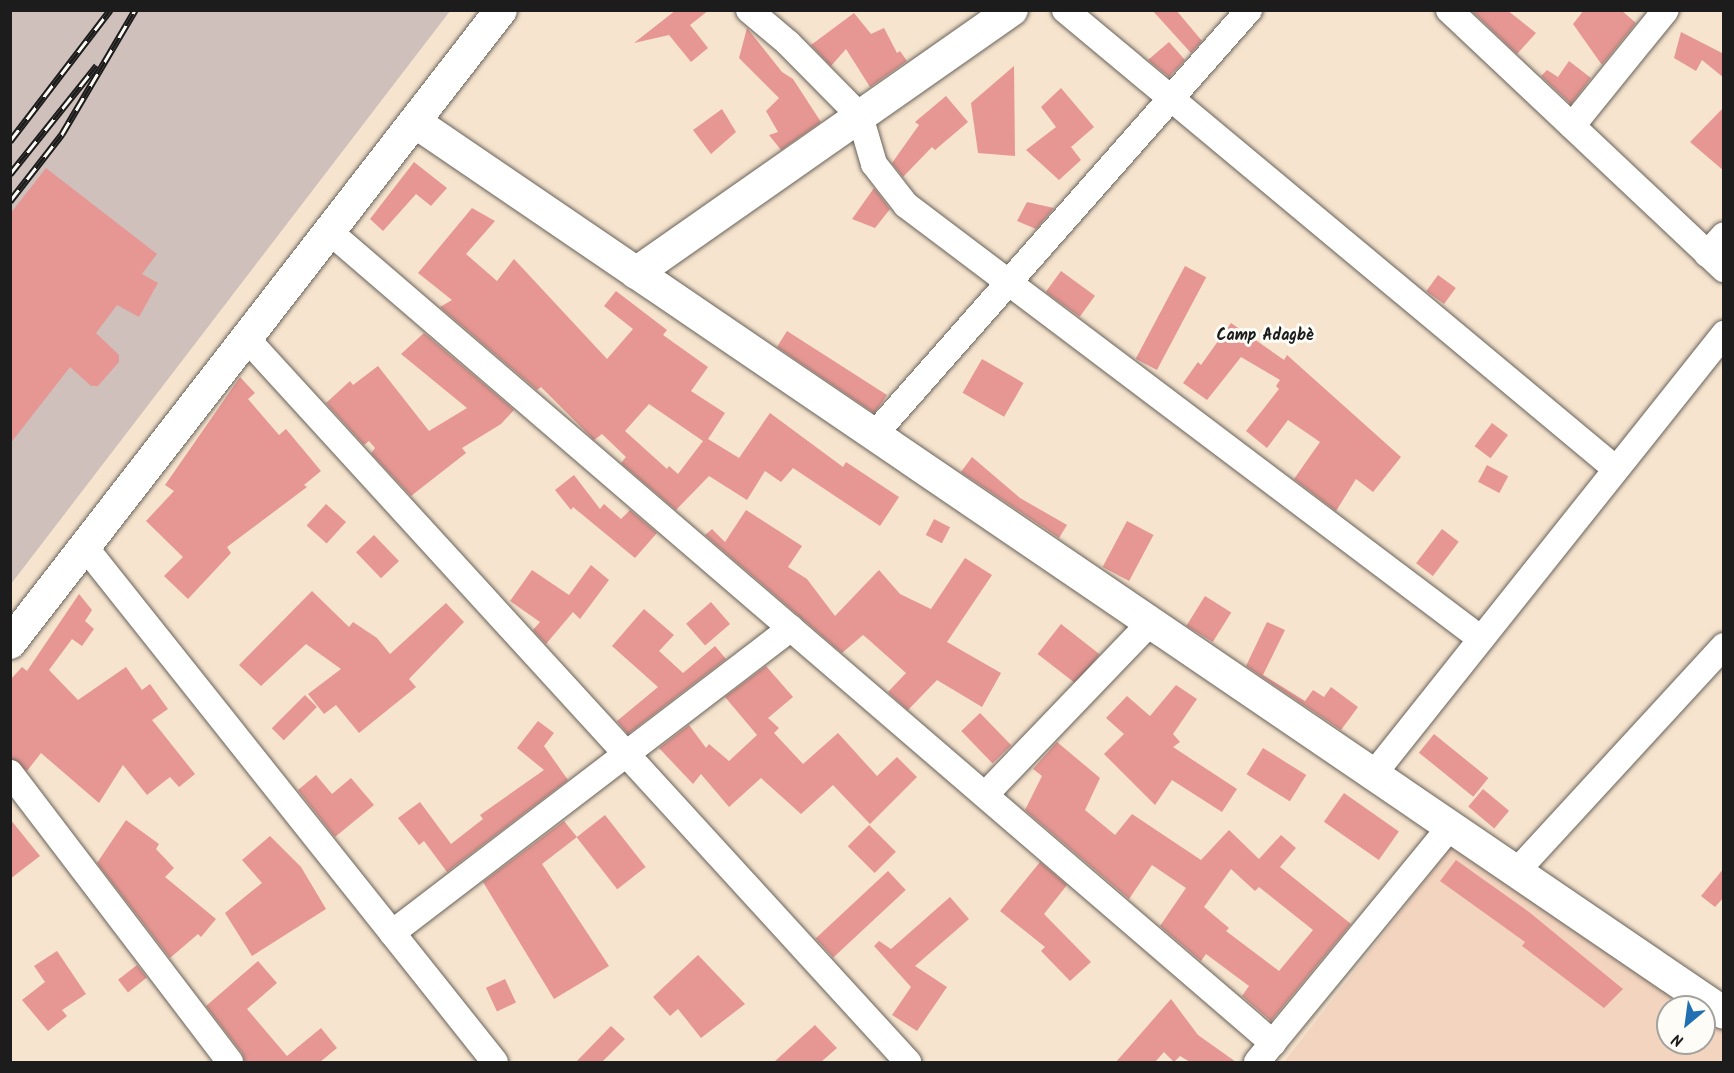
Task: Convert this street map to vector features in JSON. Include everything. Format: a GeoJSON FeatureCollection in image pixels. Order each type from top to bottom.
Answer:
{"type":"FeatureCollection","features":[{"type":"Feature","properties":{"kind":"street"},"geometry":{"type":"LineString","coordinates":[[10,643],[501,10]]}},
{"type":"Feature","properties":{"kind":"street"},"geometry":{"type":"LineString","coordinates":[[748,10],[788,43],[860,116],[874,164],[906,205],[1008,285],[1481,639]]}},
{"type":"Feature","properties":{"kind":"street"},"geometry":{"type":"LineString","coordinates":[[636,273],[1012,10]]}},
{"type":"Feature","properties":{"kind":"street"},"geometry":{"type":"LineString","coordinates":[[1065,10],[1170,100],[1616,469]]}},
{"type":"Feature","properties":{"kind":"street"},"geometry":{"type":"LineString","coordinates":[[874,435],[1249,10]]}},
{"type":"Feature","properties":{"kind":"street"},"geometry":{"type":"LineString","coordinates":[[1449,10],[1572,126],[1718,253]]}},
{"type":"Feature","properties":{"kind":"street"},"geometry":{"type":"LineString","coordinates":[[1572,126],[1666,10]]}},
{"type":"Feature","properties":{"kind":"street"},"geometry":{"type":"LineString","coordinates":[[415,122],[1724,1013]]}},
{"type":"Feature","properties":{"kind":"street"},"geometry":{"type":"LineString","coordinates":[[330,232],[1273,1042]]}},
{"type":"Feature","properties":{"kind":"street"},"geometry":{"type":"LineString","coordinates":[[1373,775],[1724,333]]}},
{"type":"Feature","properties":{"kind":"street"},"geometry":{"type":"LineString","coordinates":[[246,339],[908,1062]]}},
{"type":"Feature","properties":{"kind":"street"},"geometry":{"type":"LineString","coordinates":[[85,547],[392,933],[485,1059]]}},
{"type":"Feature","properties":{"kind":"street"},"geometry":{"type":"LineString","coordinates":[[985,795],[1150,623]]}},
{"type":"Feature","properties":{"kind":"street"},"geometry":{"type":"LineString","coordinates":[[392,933],[791,628]]}},
{"type":"Feature","properties":{"kind":"street"},"geometry":{"type":"LineString","coordinates":[[1516,872],[1714,674],[1724,646]]}},
{"type":"Feature","properties":{"kind":"street"},"geometry":{"type":"LineString","coordinates":[[10,773],[230,1062]]}},
{"type":"Feature","properties":{"kind":"street"},"geometry":{"type":"LineString","coordinates":[[1257,1062],[1450,827]]}},
{"type":"Feature","properties":{"kind":"shaded area"},"geometry":{"type":"Polygon","coordinates":[[[11,11],[450,11],[11,584],[11,11]]]}},
{"type":"Feature","properties":{"kind":"shaded area"},"geometry":{"type":"Polygon","coordinates":[[[1455,842],[1681,995],[1656,995],[1656,1055],[1716,1055],[1716,1018],[1723,1023],[1723,1062],[1284,1062],[1455,842]]]}},
{"type":"Feature","properties":{"kind":"building"},"geometry":{"type":"Polygon","coordinates":[[[676,10],[709,10],[690,25],[708,48],[691,62],[669,35],[634,43],[676,10]]]}},
{"type":"Feature","properties":{"kind":"building"},"geometry":{"type":"Polygon","coordinates":[[[1152,10],[1176,10],[1202,41],[1191,53],[1152,10]]]}},
{"type":"Feature","properties":{"kind":"building"},"geometry":{"type":"Polygon","coordinates":[[[1471,10],[1507,10],[1536,33],[1517,54],[1471,10]]]}},
{"type":"Feature","properties":{"kind":"building"},"geometry":{"type":"Polygon","coordinates":[[[1584,10],[1621,10],[1636,23],[1602,65],[1573,24],[1584,10]]]}},
{"type":"Feature","properties":{"kind":"building"},"geometry":{"type":"Polygon","coordinates":[[[854,13],[871,34],[884,28],[897,53],[900,51],[907,61],[870,87],[846,49],[831,66],[811,45],[854,13]]]}},
{"type":"Feature","properties":{"kind":"building"},"geometry":{"type":"Polygon","coordinates":[[[747,28],[782,72],[793,79],[821,122],[781,150],[769,135],[778,132],[766,111],[779,98],[739,58],[747,28]]]}},
{"type":"Feature","properties":{"kind":"building"},"geometry":{"type":"Polygon","coordinates":[[[1681,32],[1724,54],[1724,78],[1702,60],[1696,71],[1674,58],[1681,32]]]}},
{"type":"Feature","properties":{"kind":"building"},"geometry":{"type":"Polygon","coordinates":[[[1169,42],[1185,60],[1169,77],[1148,60],[1169,42]]]}},
{"type":"Feature","properties":{"kind":"building"},"geometry":{"type":"Polygon","coordinates":[[[1569,61],[1591,78],[1571,104],[1541,76],[1547,70],[1558,77],[1569,61]]]}},
{"type":"Feature","properties":{"kind":"building"},"geometry":{"type":"Polygon","coordinates":[[[1014,66],[1015,156],[978,153],[971,103],[1014,66]]]}},
{"type":"Feature","properties":{"kind":"building"},"geometry":{"type":"Polygon","coordinates":[[[1061,88],[1094,127],[1071,147],[1081,160],[1059,180],[1026,150],[1056,127],[1041,107],[1061,88]]]}},
{"type":"Feature","properties":{"kind":"building"},"geometry":{"type":"Polygon","coordinates":[[[946,96],[968,122],[935,150],[932,147],[903,177],[892,163],[919,125],[915,122],[946,96]]]}},
{"type":"Feature","properties":{"kind":"building"},"geometry":{"type":"Polygon","coordinates":[[[1724,107],[1724,171],[1690,142],[1724,107]]]}},
{"type":"Feature","properties":{"kind":"building"},"geometry":{"type":"Polygon","coordinates":[[[722,109],[736,132],[711,154],[693,130],[722,109]]]}},
{"type":"Feature","properties":{"kind":"building"},"geometry":{"type":"Polygon","coordinates":[[[414,162],[447,188],[431,206],[416,194],[383,231],[370,219],[414,162]]]}},
{"type":"Feature","properties":{"kind":"building"},"geometry":{"type":"Polygon","coordinates":[[[46,168],[157,254],[142,274],[158,283],[139,317],[117,305],[96,333],[119,355],[119,362],[98,386],[91,386],[70,367],[10,444],[10,214],[46,168]]]}},
{"type":"Feature","properties":{"kind":"building"},"geometry":{"type":"Polygon","coordinates":[[[874,188],[890,209],[875,228],[852,219],[874,188]]]}},
{"type":"Feature","properties":{"kind":"building"},"geometry":{"type":"Polygon","coordinates":[[[1027,202],[1054,208],[1036,229],[1017,221],[1027,202]]]}},
{"type":"Feature","properties":{"kind":"building"},"geometry":{"type":"Polygon","coordinates":[[[472,208],[495,221],[466,254],[497,281],[514,259],[607,359],[633,329],[604,306],[616,291],[667,330],[663,335],[708,367],[691,391],[725,413],[708,439],[739,458],[770,413],[843,467],[846,462],[899,497],[880,526],[793,468],[781,482],[765,471],[747,500],[709,476],[676,510],[621,463],[626,457],[602,434],[594,440],[541,387],[537,390],[440,307],[452,300],[418,273],[472,208]],[[649,404],[625,431],[667,469],[669,466],[678,474],[703,441],[649,404]]]}},
{"type":"Feature","properties":{"kind":"building"},"geometry":{"type":"Polygon","coordinates":[[[1185,266],[1206,277],[1157,370],[1136,359],[1185,266]]]}},
{"type":"Feature","properties":{"kind":"building"},"geometry":{"type":"Polygon","coordinates":[[[1061,271],[1095,296],[1080,317],[1046,292],[1061,271]]]}},
{"type":"Feature","properties":{"kind":"building"},"geometry":{"type":"Polygon","coordinates":[[[1438,275],[1456,288],[1444,304],[1426,291],[1438,275]]]}},
{"type":"Feature","properties":{"kind":"building"},"geometry":{"type":"Polygon","coordinates":[[[1231,323],[1284,360],[1287,355],[1401,457],[1373,492],[1356,479],[1336,511],[1294,479],[1320,442],[1288,420],[1267,448],[1246,431],[1279,389],[1276,386],[1280,380],[1241,357],[1207,400],[1183,383],[1198,362],[1201,365],[1231,323]]]}},
{"type":"Feature","properties":{"kind":"building"},"geometry":{"type":"Polygon","coordinates":[[[787,331],[887,395],[874,413],[777,347],[787,331]]]}},
{"type":"Feature","properties":{"kind":"building"},"geometry":{"type":"Polygon","coordinates":[[[424,333],[514,410],[501,424],[462,448],[466,453],[411,496],[371,453],[375,448],[369,441],[364,445],[326,403],[350,381],[353,385],[378,366],[429,431],[467,408],[401,354],[424,333]]]}},
{"type":"Feature","properties":{"kind":"building"},"geometry":{"type":"Polygon","coordinates":[[[982,359],[1024,383],[1004,417],[962,393],[982,359]]]}},
{"type":"Feature","properties":{"kind":"building"},"geometry":{"type":"Polygon","coordinates":[[[240,377],[255,393],[248,399],[279,435],[286,429],[321,471],[304,485],[307,487],[227,547],[231,553],[188,599],[164,576],[183,557],[146,521],[174,491],[165,485],[240,377]]]}},
{"type":"Feature","properties":{"kind":"building"},"geometry":{"type":"Polygon","coordinates":[[[1492,423],[1508,435],[1491,458],[1475,446],[1492,423]]]}},
{"type":"Feature","properties":{"kind":"building"},"geometry":{"type":"Polygon","coordinates":[[[972,457],[1020,498],[1067,525],[1059,538],[961,472],[972,457]]]}},
{"type":"Feature","properties":{"kind":"building"},"geometry":{"type":"Polygon","coordinates":[[[1487,465],[1508,476],[1499,493],[1478,482],[1487,465]]]}},
{"type":"Feature","properties":{"kind":"building"},"geometry":{"type":"Polygon","coordinates":[[[574,475],[600,509],[604,504],[621,519],[630,510],[657,533],[635,558],[573,507],[571,510],[555,490],[574,475]]]}},
{"type":"Feature","properties":{"kind":"building"},"geometry":{"type":"Polygon","coordinates":[[[326,504],[346,522],[327,544],[307,526],[326,504]]]}},
{"type":"Feature","properties":{"kind":"building"},"geometry":{"type":"Polygon","coordinates":[[[746,510],[802,546],[788,567],[807,579],[835,616],[879,570],[900,594],[931,609],[965,558],[992,575],[947,642],[1001,673],[982,707],[937,680],[908,710],[888,692],[906,673],[869,640],[863,635],[842,653],[705,535],[712,529],[725,542],[746,510]]]}},
{"type":"Feature","properties":{"kind":"building"},"geometry":{"type":"Polygon","coordinates":[[[934,519],[950,527],[942,543],[926,535],[934,519]]]}},
{"type":"Feature","properties":{"kind":"building"},"geometry":{"type":"Polygon","coordinates":[[[1127,521],[1153,535],[1129,581],[1103,567],[1127,521]]]}},
{"type":"Feature","properties":{"kind":"building"},"geometry":{"type":"Polygon","coordinates":[[[1442,529],[1459,542],[1433,576],[1416,563],[1442,529]]]}},
{"type":"Feature","properties":{"kind":"building"},"geometry":{"type":"Polygon","coordinates":[[[374,535],[399,561],[381,578],[356,552],[374,535]]]}},
{"type":"Feature","properties":{"kind":"building"},"geometry":{"type":"Polygon","coordinates":[[[591,565],[609,580],[580,619],[573,612],[546,644],[533,630],[540,622],[510,601],[532,570],[569,595],[591,565]]]}},
{"type":"Feature","properties":{"kind":"building"},"geometry":{"type":"Polygon","coordinates":[[[312,591],[349,627],[353,622],[377,638],[390,654],[446,603],[464,622],[409,679],[416,687],[359,733],[336,705],[324,714],[308,694],[341,669],[306,644],[261,686],[239,665],[312,591]]]}},
{"type":"Feature","properties":{"kind":"building"},"geometry":{"type":"Polygon","coordinates":[[[79,594],[92,610],[85,621],[94,629],[82,646],[72,639],[49,670],[78,700],[126,667],[142,690],[150,684],[168,709],[152,720],[195,774],[179,787],[170,777],[147,795],[123,765],[99,803],[41,753],[27,771],[10,758],[10,680],[22,667],[27,671],[79,594]]]}},
{"type":"Feature","properties":{"kind":"building"},"geometry":{"type":"Polygon","coordinates":[[[1205,596],[1231,612],[1213,642],[1186,626],[1205,596]]]}},
{"type":"Feature","properties":{"kind":"building"},"geometry":{"type":"Polygon","coordinates":[[[711,602],[730,624],[705,646],[686,624],[711,602]]]}},
{"type":"Feature","properties":{"kind":"building"},"geometry":{"type":"Polygon","coordinates":[[[644,609],[674,635],[659,651],[683,673],[715,646],[726,659],[628,734],[617,721],[658,687],[612,646],[644,609]]]}},
{"type":"Feature","properties":{"kind":"building"},"geometry":{"type":"Polygon","coordinates":[[[1267,622],[1285,630],[1263,675],[1305,701],[1313,690],[1324,697],[1331,687],[1358,707],[1341,730],[1246,666],[1267,622]]]}},
{"type":"Feature","properties":{"kind":"building"},"geometry":{"type":"Polygon","coordinates":[[[1061,624],[1100,654],[1076,684],[1038,654],[1061,624]]]}},
{"type":"Feature","properties":{"kind":"building"},"geometry":{"type":"Polygon","coordinates":[[[766,666],[793,697],[768,718],[779,728],[774,733],[803,764],[838,733],[877,776],[897,757],[917,777],[870,824],[833,785],[801,814],[761,778],[729,807],[701,774],[693,784],[659,748],[689,725],[706,748],[709,744],[729,761],[757,735],[725,697],[766,666]]]}},
{"type":"Feature","properties":{"kind":"building"},"geometry":{"type":"Polygon","coordinates":[[[1176,685],[1197,699],[1173,734],[1180,742],[1173,747],[1237,789],[1222,812],[1172,780],[1155,805],[1104,754],[1124,734],[1106,718],[1127,696],[1150,716],[1176,685]]]}},
{"type":"Feature","properties":{"kind":"building"},"geometry":{"type":"Polygon","coordinates":[[[305,695],[317,707],[284,740],[272,728],[305,695]]]}},
{"type":"Feature","properties":{"kind":"building"},"geometry":{"type":"Polygon","coordinates":[[[980,713],[1011,745],[993,763],[961,731],[980,713]]]}},
{"type":"Feature","properties":{"kind":"building"},"geometry":{"type":"Polygon","coordinates":[[[538,721],[554,733],[544,746],[568,780],[447,872],[424,841],[419,845],[398,818],[420,802],[451,844],[483,819],[480,815],[544,770],[517,748],[538,721]]]}},
{"type":"Feature","properties":{"kind":"building"},"geometry":{"type":"Polygon","coordinates":[[[1434,734],[1488,778],[1473,797],[1419,753],[1434,734]]]}},
{"type":"Feature","properties":{"kind":"building"},"geometry":{"type":"Polygon","coordinates":[[[1057,742],[1100,778],[1085,810],[1115,835],[1132,814],[1201,860],[1229,830],[1259,859],[1281,835],[1296,848],[1280,867],[1351,924],[1271,1021],[1242,996],[1249,986],[1206,954],[1201,961],[1160,926],[1186,888],[1152,865],[1129,899],[1025,810],[1042,776],[1033,769],[1057,742]],[[1231,869],[1204,907],[1229,928],[1226,931],[1279,971],[1313,930],[1259,887],[1255,891],[1231,869]]]}},
{"type":"Feature","properties":{"kind":"building"},"geometry":{"type":"Polygon","coordinates":[[[1263,748],[1306,775],[1290,801],[1247,774],[1263,748]]]}},
{"type":"Feature","properties":{"kind":"building"},"geometry":{"type":"Polygon","coordinates":[[[316,775],[332,794],[351,778],[374,805],[335,837],[298,790],[316,775]]]}},
{"type":"Feature","properties":{"kind":"building"},"geometry":{"type":"Polygon","coordinates":[[[1483,789],[1509,811],[1494,828],[1468,807],[1483,789]]]}},
{"type":"Feature","properties":{"kind":"building"},"geometry":{"type":"Polygon","coordinates":[[[1344,793],[1399,831],[1379,860],[1324,822],[1344,793]]]}},
{"type":"Feature","properties":{"kind":"building"},"geometry":{"type":"Polygon","coordinates":[[[605,815],[646,867],[617,889],[577,837],[605,815]]]}},
{"type":"Feature","properties":{"kind":"building"},"geometry":{"type":"Polygon","coordinates":[[[10,819],[40,856],[10,879],[10,819]]]}},
{"type":"Feature","properties":{"kind":"building"},"geometry":{"type":"Polygon","coordinates":[[[126,820],[159,844],[156,849],[174,868],[165,877],[216,919],[201,937],[198,934],[170,958],[97,863],[126,820]]]}},
{"type":"Feature","properties":{"kind":"building"},"geometry":{"type":"Polygon","coordinates":[[[564,821],[577,837],[542,864],[609,966],[554,999],[483,882],[564,821]]]}},
{"type":"Feature","properties":{"kind":"building"},"geometry":{"type":"Polygon","coordinates":[[[869,825],[896,852],[875,873],[848,846],[869,825]]]}},
{"type":"Feature","properties":{"kind":"building"},"geometry":{"type":"Polygon","coordinates":[[[270,836],[301,867],[326,909],[252,956],[225,913],[262,883],[242,860],[270,836]]]}},
{"type":"Feature","properties":{"kind":"building"},"geometry":{"type":"Polygon","coordinates":[[[1456,860],[1529,912],[1623,989],[1604,1008],[1522,946],[1525,942],[1440,881],[1456,860]]]}},
{"type":"Feature","properties":{"kind":"building"},"geometry":{"type":"Polygon","coordinates":[[[1040,862],[1067,885],[1044,914],[1091,962],[1070,981],[1041,951],[1045,947],[1000,911],[1040,862]]]}},
{"type":"Feature","properties":{"kind":"building"},"geometry":{"type":"Polygon","coordinates":[[[1724,868],[1724,897],[1715,907],[1701,896],[1724,868]]]}},
{"type":"Feature","properties":{"kind":"building"},"geometry":{"type":"Polygon","coordinates":[[[888,871],[906,890],[833,958],[816,939],[888,871]]]}},
{"type":"Feature","properties":{"kind":"building"},"geometry":{"type":"Polygon","coordinates":[[[950,897],[969,919],[915,966],[947,987],[917,1031],[892,1015],[911,987],[874,946],[879,941],[891,949],[950,897]]]}},
{"type":"Feature","properties":{"kind":"building"},"geometry":{"type":"Polygon","coordinates":[[[57,951],[86,994],[62,1010],[67,1016],[48,1031],[22,1000],[45,982],[34,966],[57,951]]]}},
{"type":"Feature","properties":{"kind":"building"},"geometry":{"type":"Polygon","coordinates":[[[698,955],[745,1004],[701,1038],[678,1009],[670,1016],[653,997],[698,955]]]}},
{"type":"Feature","properties":{"kind":"building"},"geometry":{"type":"Polygon","coordinates":[[[258,961],[277,983],[247,1009],[287,1056],[321,1028],[337,1048],[320,1062],[245,1062],[242,1053],[206,1006],[258,961]]]}},
{"type":"Feature","properties":{"kind":"building"},"geometry":{"type":"Polygon","coordinates":[[[137,965],[147,978],[128,992],[118,980],[137,965]]]}},
{"type":"Feature","properties":{"kind":"building"},"geometry":{"type":"Polygon","coordinates":[[[505,979],[516,1003],[497,1011],[486,988],[505,979]]]}},
{"type":"Feature","properties":{"kind":"building"},"geometry":{"type":"Polygon","coordinates":[[[1171,999],[1198,1035],[1236,1062],[1190,1062],[1180,1056],[1174,1062],[1164,1052],[1155,1062],[1116,1062],[1171,999]]]}},
{"type":"Feature","properties":{"kind":"building"},"geometry":{"type":"Polygon","coordinates":[[[815,1025],[837,1048],[821,1062],[774,1062],[815,1025]]]}},
{"type":"Feature","properties":{"kind":"building"},"geometry":{"type":"Polygon","coordinates":[[[611,1026],[625,1039],[602,1062],[576,1062],[611,1026]]]}},
{"type":"Feature","properties":{"kind":"railway"},"geometry":{"type":"LineString","coordinates":[[10,141],[110,10]]}},
{"type":"Feature","properties":{"kind":"railway"},"geometry":{"type":"LineString","coordinates":[[10,201],[62,134],[135,10]]}},
{"type":"Feature","properties":{"kind":"railway"},"geometry":{"type":"LineString","coordinates":[[10,174],[97,65]]}},
{"type":"Feature","properties":{"kind":"district","name":"Camp Adagbè"},"geometry":{"type":"Point","coordinates":[1265,336]}}]}
